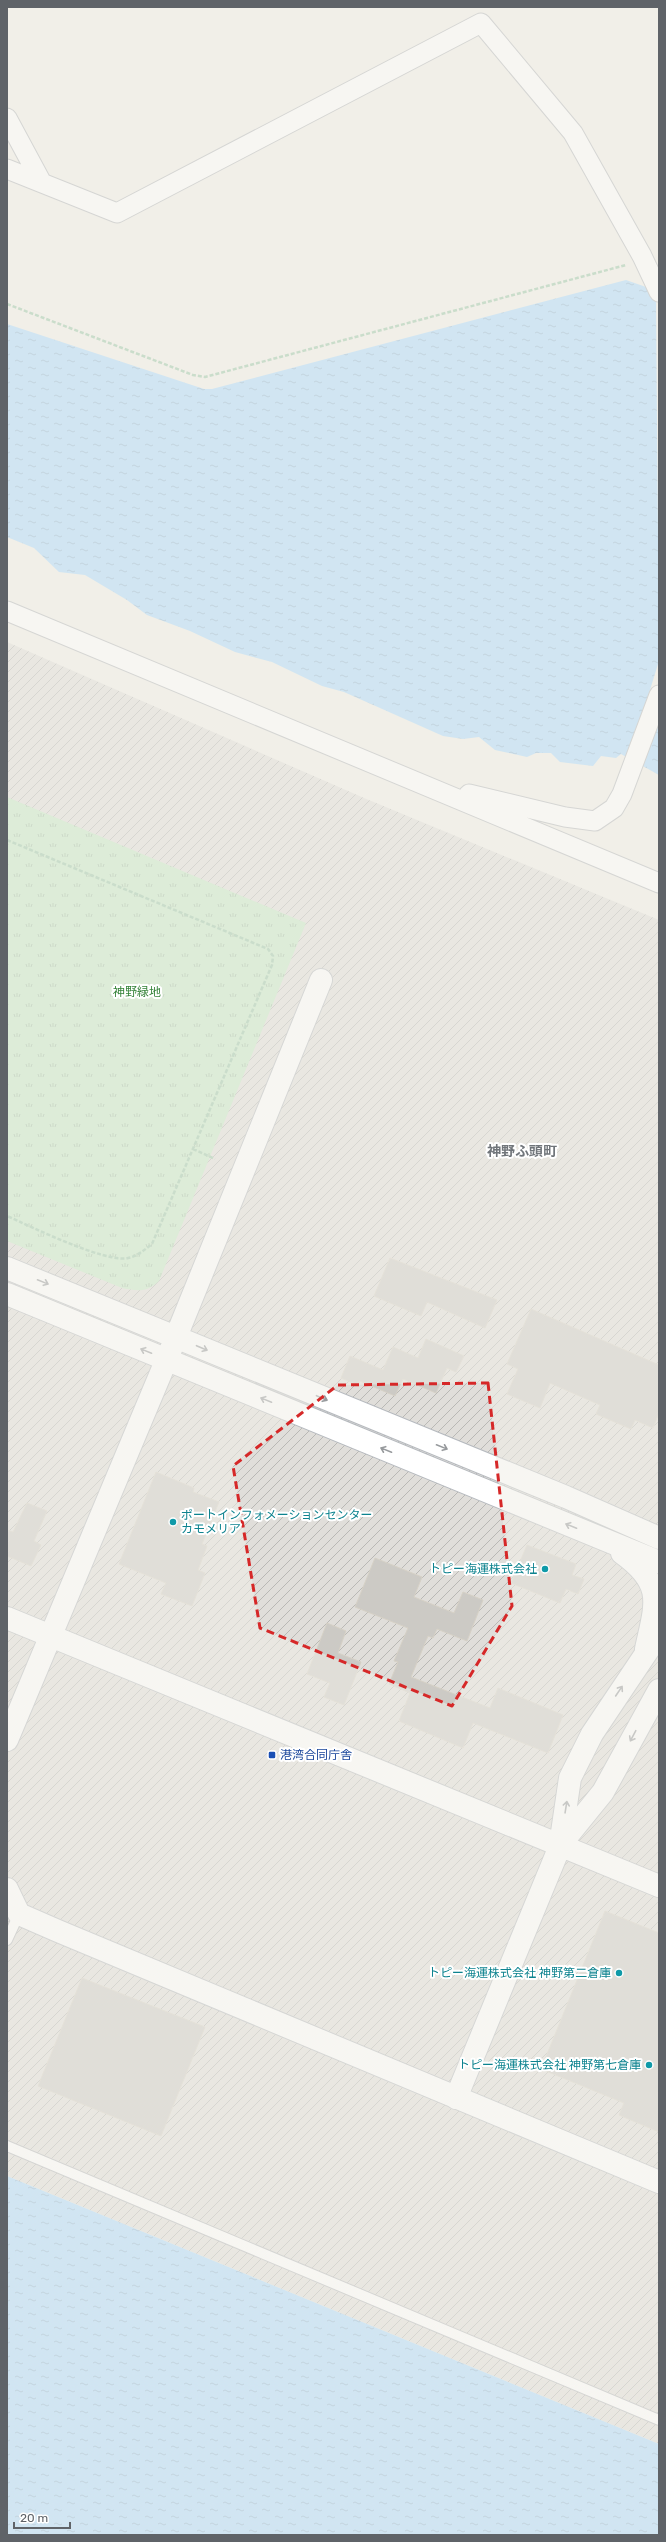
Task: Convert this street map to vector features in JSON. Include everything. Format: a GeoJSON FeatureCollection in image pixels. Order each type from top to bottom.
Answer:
{"type":"FeatureCollection","features":[{"type":"Feature","properties":{"kind":"street"},"geometry":{"type":"LineString","coordinates":[[7,169],[117,213],[481,23],[572,133],[653,275]]}},
{"type":"Feature","properties":{"kind":"street"},"geometry":{"type":"LineString","coordinates":[[7,118],[42,183]]}},
{"type":"Feature","properties":{"kind":"street"},"geometry":{"type":"LineString","coordinates":[[7,611],[659,883]]}},
{"type":"Feature","properties":{"kind":"street"},"geometry":{"type":"LineString","coordinates":[[426,785],[499,800],[565,817],[596,821],[614,808],[633,766],[659,695]]}},
{"type":"Feature","properties":{"kind":"street"},"geometry":{"type":"LineString","coordinates":[[7,1740],[167,1360],[321,980]]}},
{"type":"Feature","properties":{"kind":"street"},"geometry":{"type":"LineString","coordinates":[[7,1268],[613,1517],[659,1538]]}},
{"type":"Feature","properties":{"kind":"street"},"geometry":{"type":"LineString","coordinates":[[7,1294],[659,1562]]}},
{"type":"Feature","properties":{"kind":"street"},"geometry":{"type":"LineString","coordinates":[[613,1517],[659,1528]]}},
{"type":"Feature","properties":{"kind":"street"},"geometry":{"type":"LineString","coordinates":[[456,2098],[560,1846],[570,1778],[592,1734],[652,1642],[654,1591],[644,1573],[601,1538]]}},
{"type":"Feature","properties":{"kind":"street"},"geometry":{"type":"LineString","coordinates":[[7,1618],[659,1886]]}},
{"type":"Feature","properties":{"kind":"street"},"geometry":{"type":"LineString","coordinates":[[560,1846],[603,1792],[659,1690]]}},
{"type":"Feature","properties":{"kind":"street"},"geometry":{"type":"LineString","coordinates":[[7,1889],[20,1914],[659,2182]]}},
{"type":"Feature","properties":{"kind":"lane"},"geometry":{"type":"LineString","coordinates":[[7,1940],[20,1914]]}},
{"type":"Feature","properties":{"kind":"lane"},"geometry":{"type":"LineString","coordinates":[[7,2146],[659,2420]]}},
{"type":"Feature","properties":{"kind":"path"},"geometry":{"type":"LineString","coordinates":[[7,304],[193,375],[205,377],[653,275]]}},
{"type":"Feature","properties":{"kind":"path"},"geometry":{"type":"LineString","coordinates":[[7,840],[268,949],[273,956],[272,965],[152,1244],[141,1253],[128,1258],[116,1258],[99,1254],[7,1216]]}},
{"type":"Feature","properties":{"kind":"path"},"geometry":{"type":"LineString","coordinates":[[194,1149],[215,1160]]}},
{"type":"Feature","properties":{"kind":"highlighted area"},"geometry":{"type":"Polygon","coordinates":[[[488,1383],[512,1606],[452,1706],[260,1628],[233,1466],[338,1385],[488,1383]]]}},
{"type":"Feature","properties":{"kind":"shaded area"},"geometry":{"type":"Polygon","coordinates":[[[7,642],[364,798],[659,920],[659,2444],[7,2176],[7,642]]]}},
{"type":"Feature","properties":{"kind":"green space","name":"神野緑地"},"geometry":{"type":"Polygon","coordinates":[[[7,797],[306,923],[159,1281],[150,1288],[137,1290],[122,1288],[7,1241],[7,797]]]}},
{"type":"Feature","properties":{"kind":"water"},"geometry":{"type":"Polygon","coordinates":[[[626,280],[646,287],[656,301],[659,661],[649,693],[659,698],[659,775],[621,754],[616,758],[601,756],[593,766],[560,762],[551,753],[536,753],[527,757],[495,750],[479,737],[463,739],[443,736],[344,692],[322,686],[272,662],[235,652],[190,631],[147,615],[127,600],[85,575],[59,572],[34,548],[7,537],[7,324],[204,389],[212,389],[626,280]]]}},
{"type":"Feature","properties":{"kind":"water"},"geometry":{"type":"Polygon","coordinates":[[[7,2176],[659,2444],[659,2535],[7,2535],[7,2176]]]}},
{"type":"Feature","properties":{"kind":"building"},"geometry":{"type":"Polygon","coordinates":[[[390,1258],[497,1300],[485,1328],[427,1302],[421,1316],[374,1296],[390,1258]]]}},
{"type":"Feature","properties":{"kind":"building"},"geometry":{"type":"Polygon","coordinates":[[[531,1309],[659,1365],[659,1413],[653,1428],[635,1420],[631,1429],[596,1414],[600,1405],[550,1383],[540,1408],[507,1394],[518,1369],[507,1364],[531,1309]]]}},
{"type":"Feature","properties":{"kind":"building"},"geometry":{"type":"Polygon","coordinates":[[[426,1339],[464,1356],[456,1372],[447,1368],[436,1393],[403,1379],[395,1396],[360,1381],[358,1385],[341,1378],[350,1356],[383,1370],[393,1347],[418,1358],[426,1339]]]}},
{"type":"Feature","properties":{"kind":"building","name":"ポートインフォメーションセンター カモメリア"},"geometry":{"type":"Polygon","coordinates":[[[156,1472],[194,1488],[193,1492],[219,1502],[202,1544],[207,1546],[198,1570],[205,1573],[192,1606],[161,1594],[166,1583],[119,1564],[156,1472]]]}},
{"type":"Feature","properties":{"kind":"building"},"geometry":{"type":"Polygon","coordinates":[[[27,1503],[47,1511],[34,1541],[41,1545],[31,1566],[7,1556],[7,1530],[13,1532],[27,1503]]]}},
{"type":"Feature","properties":{"kind":"building","name":"トピー海運株式会社"},"geometry":{"type":"Polygon","coordinates":[[[527,1545],[576,1564],[572,1575],[584,1579],[578,1594],[566,1589],[560,1603],[511,1583],[527,1545]]]}},
{"type":"Feature","properties":{"kind":"building"},"geometry":{"type":"Polygon","coordinates":[[[375,1558],[422,1577],[414,1597],[454,1613],[463,1592],[483,1600],[467,1641],[437,1629],[433,1638],[428,1636],[411,1677],[490,1708],[498,1688],[563,1715],[548,1753],[473,1723],[463,1748],[399,1721],[410,1693],[389,1684],[398,1662],[394,1661],[408,1628],[355,1607],[375,1558]]]}},
{"type":"Feature","properties":{"kind":"building"},"geometry":{"type":"Polygon","coordinates":[[[327,1623],[346,1631],[338,1653],[361,1662],[344,1705],[324,1697],[330,1683],[307,1674],[327,1623]]]}},
{"type":"Feature","properties":{"kind":"building","name":"トピー海運株式会社 神野第二倉庫"},"geometry":{"type":"Polygon","coordinates":[[[605,1911],[659,1933],[659,2132],[619,2115],[624,2103],[541,2069],[605,1911]]]}},
{"type":"Feature","properties":{"kind":"building"},"geometry":{"type":"Polygon","coordinates":[[[82,1978],[205,2027],[161,2136],[38,2086],[82,1978]]]}},
{"type":"Feature","properties":{"kind":"place","name":"ポートインフォメーションセンター カモメリア"},"geometry":{"type":"Point","coordinates":[173,1522]}},
{"type":"Feature","properties":{"kind":"place","name":"トピー海運株式会社"},"geometry":{"type":"Point","coordinates":[545,1569]}},
{"type":"Feature","properties":{"kind":"place","name":"港湾合同庁舎"},"geometry":{"type":"Point","coordinates":[272,1755]}},
{"type":"Feature","properties":{"kind":"place","name":"トピー海運株式会社 神野第二倉庫"},"geometry":{"type":"Point","coordinates":[619,1973]}},
{"type":"Feature","properties":{"kind":"place","name":"トピー海運株式会社 神野第七倉庫"},"geometry":{"type":"Point","coordinates":[649,2065]}},
{"type":"Feature","properties":{"kind":"district","name":"神野ふ頭町"},"geometry":{"type":"Point","coordinates":[522,1151]}}]}
